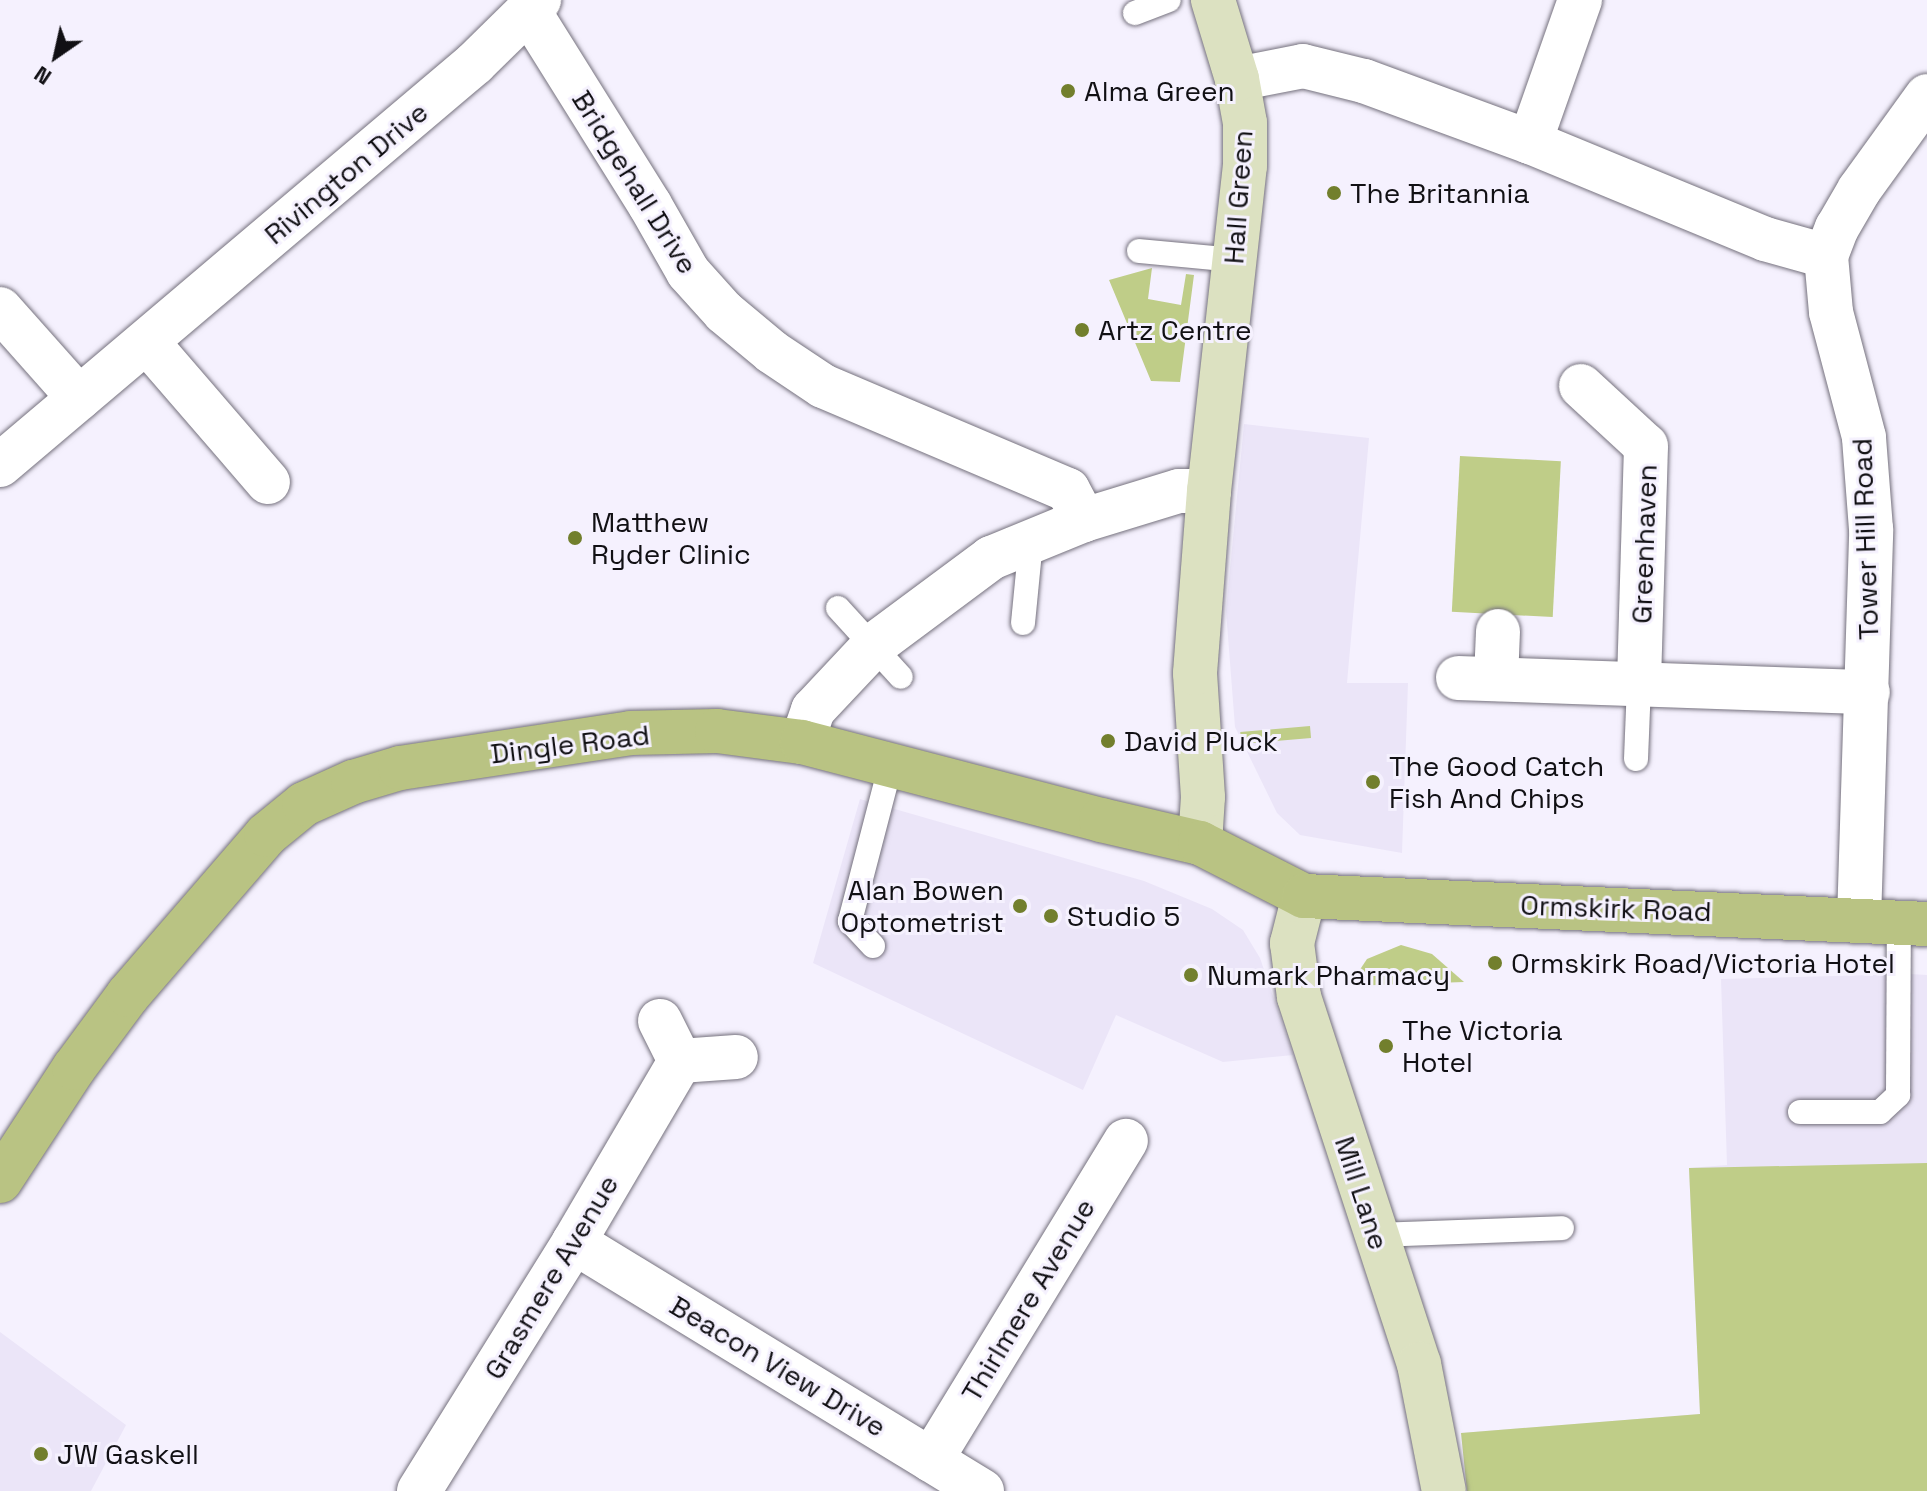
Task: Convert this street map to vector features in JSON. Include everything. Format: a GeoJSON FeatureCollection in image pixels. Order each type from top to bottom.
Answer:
{"type":"FeatureCollection","features":[{"type":"Feature","properties":{"kind":"main road","name":"Dingle Road"},"geometry":{"type":"LineString","coordinates":[[0,1181],[74,1068],[128,995],[266,835],[304,804],[353,782],[400,768],[631,733],[717,731],[802,742],[1200,843],[1304,896]]}},
{"type":"Feature","properties":{"kind":"main road","name":"Ormskirk Road"},"geometry":{"type":"LineString","coordinates":[[1304,896],[1895,922]]}},
{"type":"Feature","properties":{"kind":"street","name":"Hall Green"},"geometry":{"type":"LineString","coordinates":[[1200,843],[1203,797],[1195,673],[1209,491],[1245,166],[1245,123],[1237,79],[1213,0]]}},
{"type":"Feature","properties":{"kind":"street"},"geometry":{"type":"LineString","coordinates":[[1530,142],[1580,0]]}},
{"type":"Feature","properties":{"kind":"street","name":"Rivington Drive"},"geometry":{"type":"LineString","coordinates":[[0,465],[475,63],[534,6]]}},
{"type":"Feature","properties":{"kind":"street","name":"Bridgehall Drive"},"geometry":{"type":"LineString","coordinates":[[534,6],[688,272],[724,312],[772,352],[823,386],[1068,490],[1084,520]]}},
{"type":"Feature","properties":{"kind":"street"},"geometry":{"type":"LineString","coordinates":[[1237,79],[1303,66],[1414,97],[1765,239],[1826,256]]}},
{"type":"Feature","properties":{"kind":"street","name":"Tower Hill Road"},"geometry":{"type":"LineString","coordinates":[[1895,922],[1868,692],[1871,529],[1864,437],[1831,312],[1826,256],[1837,228],[1859,190],[1927,96]]}},
{"type":"Feature","properties":{"kind":"street"},"geometry":{"type":"LineString","coordinates":[[0,309],[79,398]]}},
{"type":"Feature","properties":{"kind":"street"},"geometry":{"type":"LineString","coordinates":[[147,342],[269,481]]}},
{"type":"Feature","properties":{"kind":"street","name":"Greenhaven"},"geometry":{"type":"LineString","coordinates":[[1581,386],[1646,446],[1639,684]]}},
{"type":"Feature","properties":{"kind":"street"},"geometry":{"type":"LineString","coordinates":[[802,742],[813,710],[887,661],[991,558],[1084,520],[1179,491],[1209,491]]}},
{"type":"Feature","properties":{"kind":"street"},"geometry":{"type":"LineString","coordinates":[[1498,631],[1477,678],[1868,692]]}},
{"type":"Feature","properties":{"kind":"street","name":"Mill Lane"},"geometry":{"type":"LineString","coordinates":[[1304,896],[1292,943],[1299,997],[1419,1364],[1444,1491]]}},
{"type":"Feature","properties":{"kind":"street"},"geometry":{"type":"LineString","coordinates":[[660,1021],[680,1061],[736,1057]]}},
{"type":"Feature","properties":{"kind":"street","name":"Grasmere Avenue"},"geometry":{"type":"LineString","coordinates":[[419,1491],[574,1242],[680,1061]]}},
{"type":"Feature","properties":{"kind":"street","name":"Thirlmere Avenue"},"geometry":{"type":"LineString","coordinates":[[931,1460],[1126,1141]]}},
{"type":"Feature","properties":{"kind":"street","name":"Beacon View Drive"},"geometry":{"type":"LineString","coordinates":[[574,1242],[982,1491]]}},
{"type":"Feature","properties":{"kind":"lane"},"geometry":{"type":"LineString","coordinates":[[1135,13],[1169,0]]}},
{"type":"Feature","properties":{"kind":"lane"},"geometry":{"type":"LineString","coordinates":[[1139,251],[1234,260]]}},
{"type":"Feature","properties":{"kind":"lane"},"geometry":{"type":"LineString","coordinates":[[1023,623],[1031,541]]}},
{"type":"Feature","properties":{"kind":"lane"},"geometry":{"type":"LineString","coordinates":[[838,608],[887,661]]}},
{"type":"Feature","properties":{"kind":"lane"},"geometry":{"type":"LineString","coordinates":[[1636,759],[1639,684]]}},
{"type":"Feature","properties":{"kind":"lane"},"geometry":{"type":"LineString","coordinates":[[873,946],[850,921],[891,764]]}},
{"type":"Feature","properties":{"kind":"lane"},"geometry":{"type":"LineString","coordinates":[[1800,1112],[1880,1112],[1898,1095],[1895,922]]}},
{"type":"Feature","properties":{"kind":"lane"},"geometry":{"type":"LineString","coordinates":[[1375,1235],[1562,1228]]}},
{"type":"Feature","properties":{"kind":"shaded area"},"geometry":{"type":"Polygon","coordinates":[[[1244,424],[1369,438],[1347,683],[1408,683],[1402,853],[1300,835],[1277,813],[1235,727],[1226,611],[1244,424]]]}},
{"type":"Feature","properties":{"kind":"shaded area"},"geometry":{"type":"Polygon","coordinates":[[[860,799],[1144,881],[1212,909],[1243,930],[1260,958],[1293,1055],[1223,1062],[1116,1015],[1083,1090],[813,963],[860,799]]]}},
{"type":"Feature","properties":{"kind":"shaded area"},"geometry":{"type":"Polygon","coordinates":[[[1927,975],[1927,1491],[1467,1491],[1461,1433],[1700,1414],[1689,1168],[1727,1165],[1721,979],[1927,975]]]}},
{"type":"Feature","properties":{"kind":"shaded area","name":"JW Gaskell"},"geometry":{"type":"Polygon","coordinates":[[[0,1332],[126,1425],[91,1491],[0,1491],[0,1332]]]}},
{"type":"Feature","properties":{"kind":"green space"},"geometry":{"type":"Polygon","coordinates":[[[1152,268],[1148,299],[1181,305],[1186,274],[1194,275],[1180,382],[1151,381],[1109,280],[1152,268]]]}},
{"type":"Feature","properties":{"kind":"green space"},"geometry":{"type":"Polygon","coordinates":[[[1460,456],[1561,461],[1553,617],[1452,612],[1460,456]]]}},
{"type":"Feature","properties":{"kind":"green space"},"geometry":{"type":"Polygon","coordinates":[[[1310,726],[1311,738],[1241,744],[1240,732],[1310,726]]]}},
{"type":"Feature","properties":{"kind":"green space"},"geometry":{"type":"Polygon","coordinates":[[[1401,945],[1432,954],[1464,982],[1349,986],[1367,959],[1401,945]]]}},
{"type":"Feature","properties":{"kind":"green space"},"geometry":{"type":"Polygon","coordinates":[[[1927,1163],[1927,1491],[1467,1491],[1461,1433],[1700,1414],[1689,1168],[1927,1163]]]}},
{"type":"Feature","properties":{"kind":"place","name":"Alma Green"},"geometry":{"type":"Point","coordinates":[1068,91]}},
{"type":"Feature","properties":{"kind":"place","name":"The Britannia"},"geometry":{"type":"Point","coordinates":[1334,193]}},
{"type":"Feature","properties":{"kind":"place","name":"Artz Centre"},"geometry":{"type":"Point","coordinates":[1082,330]}},
{"type":"Feature","properties":{"kind":"place","name":"Matthew Ryder Clinic"},"geometry":{"type":"Point","coordinates":[575,538]}},
{"type":"Feature","properties":{"kind":"place","name":"David Pluck"},"geometry":{"type":"Point","coordinates":[1108,741]}},
{"type":"Feature","properties":{"kind":"place","name":"The Good Catch Fish And Chips"},"geometry":{"type":"Point","coordinates":[1373,782]}},
{"type":"Feature","properties":{"kind":"place","name":"Alan Bowen Optometrist"},"geometry":{"type":"Point","coordinates":[1020,906]}},
{"type":"Feature","properties":{"kind":"place","name":"Studio 5"},"geometry":{"type":"Point","coordinates":[1051,916]}},
{"type":"Feature","properties":{"kind":"place","name":"Ormskirk Road/Victoria Hotel"},"geometry":{"type":"Point","coordinates":[1495,963]}},
{"type":"Feature","properties":{"kind":"place","name":"Numark Pharmacy"},"geometry":{"type":"Point","coordinates":[1191,975]}},
{"type":"Feature","properties":{"kind":"place","name":"The Victoria Hotel"},"geometry":{"type":"Point","coordinates":[1386,1046]}},
{"type":"Feature","properties":{"kind":"place","name":"JW Gaskell"},"geometry":{"type":"Point","coordinates":[41,1454]}}]}
